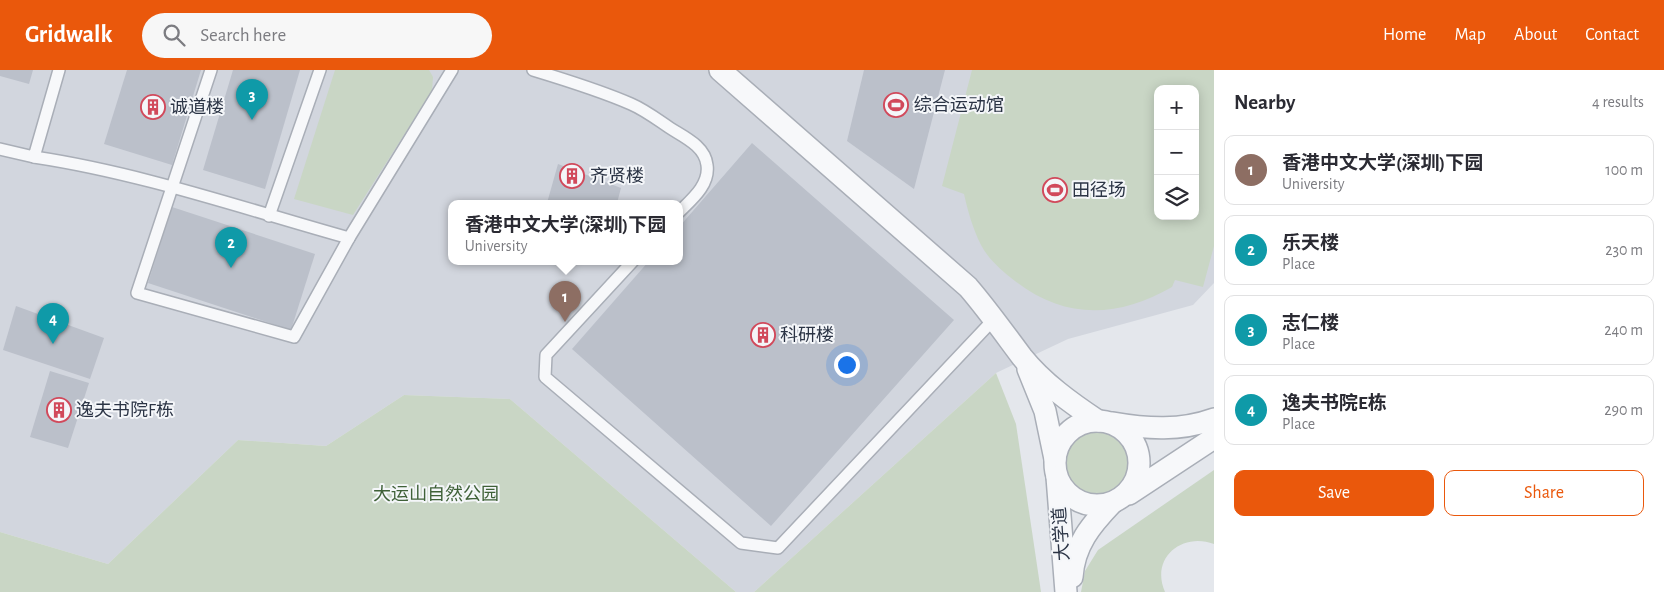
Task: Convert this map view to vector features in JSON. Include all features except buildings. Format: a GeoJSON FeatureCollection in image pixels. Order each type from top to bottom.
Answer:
{"type":"FeatureCollection","features":[{"type":"Feature","properties":{"kind":"street"},"geometry":{"type":"LineString","coordinates":[[720,70],[968,287],[1023,357],[1053,388],[1104,422]]}},
{"type":"Feature","properties":{"kind":"street"},"geometry":{"type":"LineString","coordinates":[[1023,357],[1045,411],[1056,469]]}},
{"type":"Feature","properties":{"kind":"street","name":"大学道"},"geometry":{"type":"LineString","coordinates":[[1066,592],[1056,469],[1057,449],[1064,437],[1074,427],[1086,422],[1104,422],[1162,429],[1191,426],[1214,419]]}},
{"type":"Feature","properties":{"kind":"street","name":"大学道"},"geometry":{"type":"LineString","coordinates":[[1070,592],[1076,554],[1082,539],[1092,523],[1133,487],[1138,474],[1140,461],[1137,448],[1131,437],[1122,428],[1104,422]]}},
{"type":"Feature","properties":{"kind":"street","name":"大学道"},"geometry":{"type":"LineString","coordinates":[[1056,469],[1063,489],[1073,498],[1086,504],[1099,506],[1118,500],[1214,438]]}},
{"type":"Feature","properties":{"kind":"lane"},"geometry":{"type":"LineString","coordinates":[[34,157],[59,70]]}},
{"type":"Feature","properties":{"kind":"lane"},"geometry":{"type":"LineString","coordinates":[[211,70],[137,293],[294,337],[349,238],[452,70]]}},
{"type":"Feature","properties":{"kind":"lane"},"geometry":{"type":"LineString","coordinates":[[270,216],[320,70]]}},
{"type":"Feature","properties":{"kind":"lane"},"geometry":{"type":"LineString","coordinates":[[533,70],[583,85],[632,104],[689,140],[702,151],[707,164],[706,177],[701,188],[683,208]]}},
{"type":"Feature","properties":{"kind":"lane"},"geometry":{"type":"LineString","coordinates":[[0,149],[73,163],[171,188],[349,238]]}},
{"type":"Feature","properties":{"kind":"lane"},"geometry":{"type":"LineString","coordinates":[[629,265],[546,354],[545,377],[741,543],[778,548],[994,318]]}},
{"type":"Feature","properties":{"kind":"shaded area"},"geometry":{"type":"Polygon","coordinates":[[[0,70],[1214,70],[1214,283],[1193,305],[1068,339],[996,373],[754,592],[736,592],[510,399],[404,395],[326,446],[238,440],[108,564],[0,532],[0,70]]]}},
{"type":"Feature","properties":{"kind":"green space"},"geometry":{"type":"Polygon","coordinates":[[[335,70],[429,70],[433,77],[432,91],[353,215],[294,199],[335,70]]]}},
{"type":"Feature","properties":{"kind":"green space","name":"田径场"},"geometry":{"type":"Polygon","coordinates":[[[972,70],[1214,70],[1214,246],[1203,287],[1175,280],[1172,287],[1152,297],[1132,305],[1112,309],[1072,308],[1053,303],[1034,294],[1015,281],[988,256],[978,239],[964,194],[942,186],[972,70]]]}},
{"type":"Feature","properties":{"kind":"green space"},"geometry":{"type":"Polygon","coordinates":[[[996,373],[1016,424],[1041,592],[754,592],[996,373]]]}},
{"type":"Feature","properties":{"kind":"green space","name":"大运山自然公园"},"geometry":{"type":"Polygon","coordinates":[[[404,395],[510,399],[736,592],[0,592],[0,532],[108,564],[238,440],[326,446],[404,395]]]}},
{"type":"Feature","properties":{"kind":"green space"},"geometry":{"type":"Polygon","coordinates":[[[1098,430],[1111,433],[1121,440],[1128,450],[1131,463],[1128,476],[1121,486],[1111,493],[1098,496],[1085,493],[1075,486],[1068,476],[1065,463],[1068,450],[1075,440],[1085,433],[1098,430]]]}},
{"type":"Feature","properties":{"kind":"green space"},"geometry":{"type":"Polygon","coordinates":[[[1214,470],[1214,544],[1202,541],[1191,542],[1180,545],[1172,551],[1165,559],[1162,568],[1161,580],[1165,592],[1081,592],[1085,571],[1098,550],[1214,470]]]}},
{"type":"Feature","properties":{"kind":"place","name":"综合运动馆"},"geometry":{"type":"Point","coordinates":[896,105]}},
{"type":"Feature","properties":{"kind":"place","name":"诚道楼"},"geometry":{"type":"Point","coordinates":[153,107]}},
{"type":"Feature","properties":{"kind":"place","name":"志仁楼"},"geometry":{"type":"Point","coordinates":[252,120]}},
{"type":"Feature","properties":{"kind":"place","name":"齐贤楼"},"geometry":{"type":"Point","coordinates":[572,176]}},
{"type":"Feature","properties":{"kind":"place","name":"田径场"},"geometry":{"type":"Point","coordinates":[1055,190]}},
{"type":"Feature","properties":{"kind":"place","name":"乐天楼"},"geometry":{"type":"Point","coordinates":[231,268]}},
{"type":"Feature","properties":{"kind":"place","name":"香港中文大学(深圳)下园"},"geometry":{"type":"Point","coordinates":[565,322]}},
{"type":"Feature","properties":{"kind":"place","name":"科研楼"},"geometry":{"type":"Point","coordinates":[763,335]}},
{"type":"Feature","properties":{"kind":"place","name":"逸夫书院E栋"},"geometry":{"type":"Point","coordinates":[53,344]}},
{"type":"Feature","properties":{"kind":"place","name":"逸夫书院F栋"},"geometry":{"type":"Point","coordinates":[59,410]}}]}
